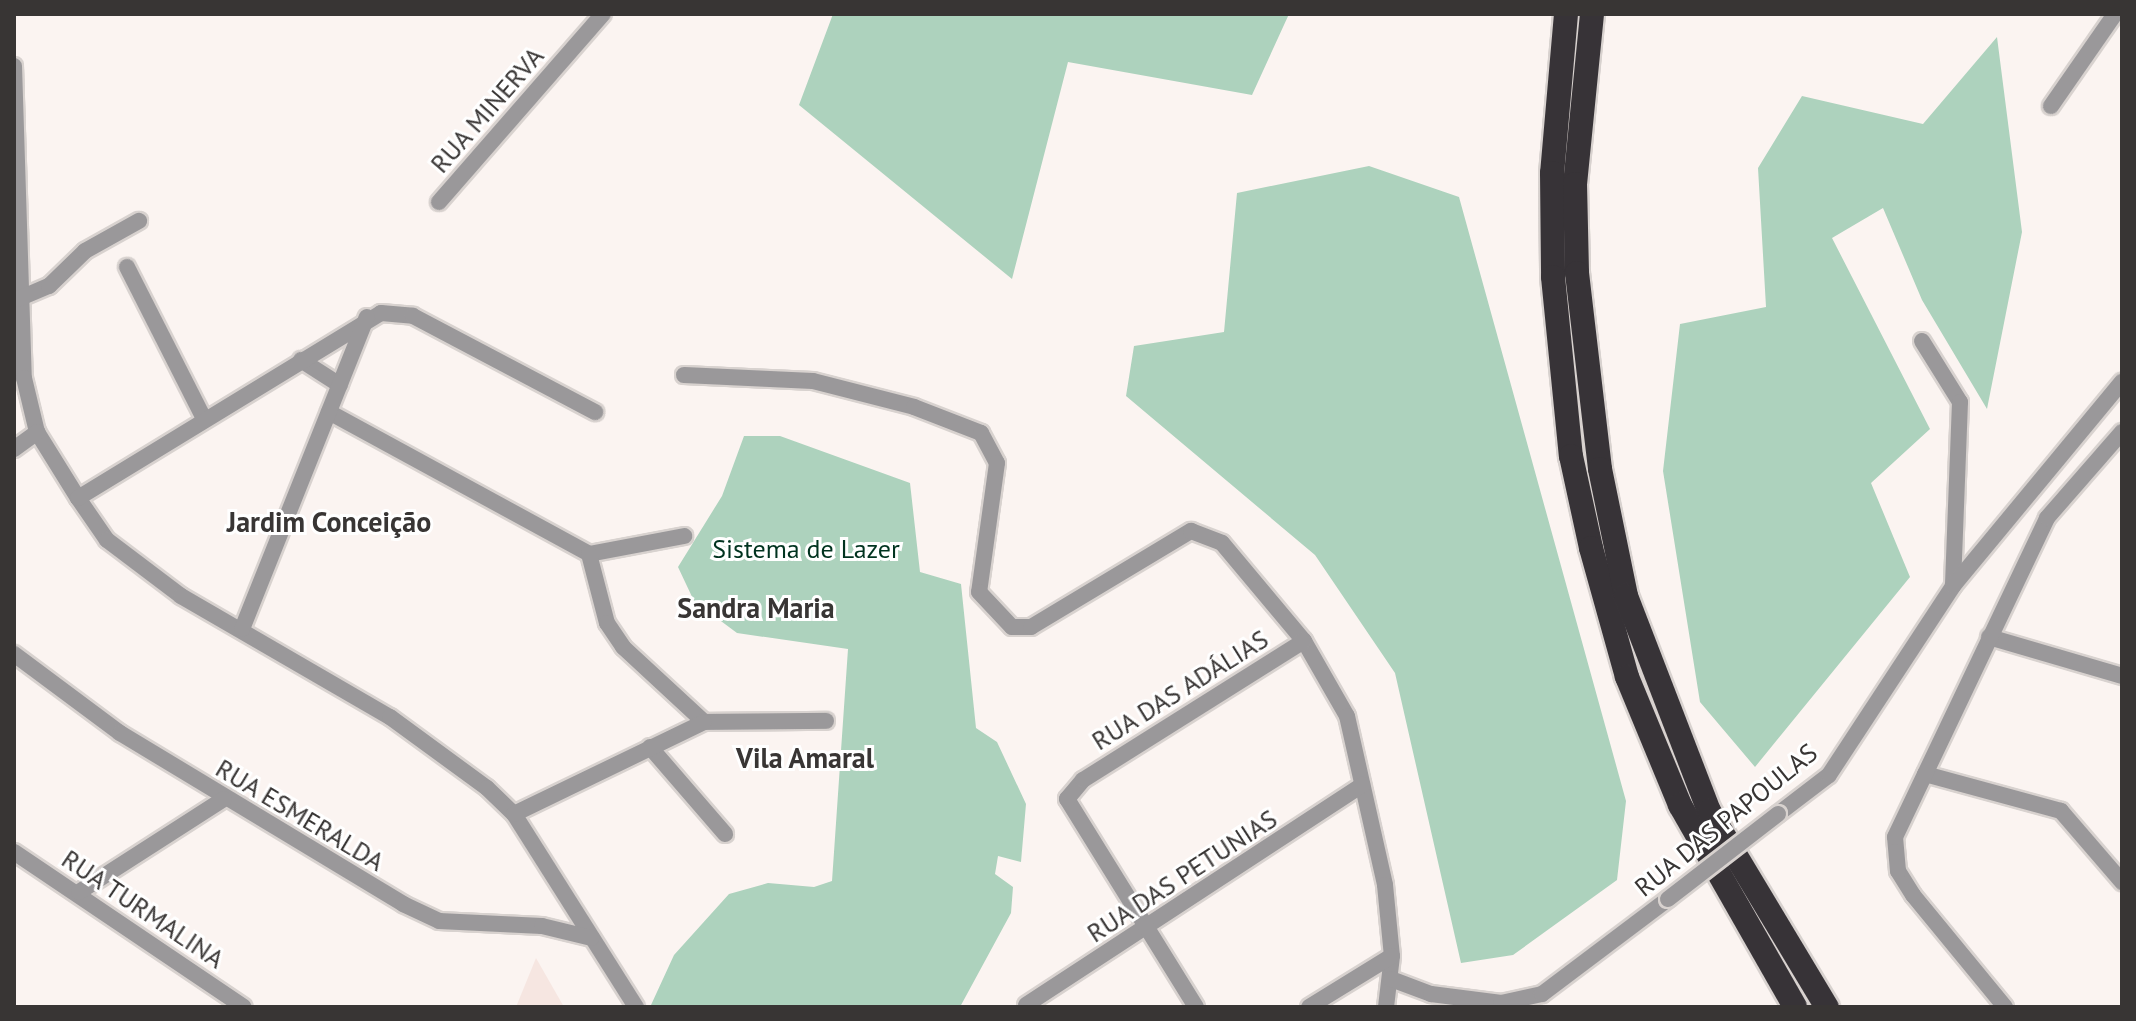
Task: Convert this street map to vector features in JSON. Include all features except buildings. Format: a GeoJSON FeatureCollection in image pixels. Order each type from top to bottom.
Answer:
{"type":"FeatureCollection","features":[{"type":"Feature","properties":{"kind":"highway"},"geometry":{"type":"LineString","coordinates":[[1566,14],[1552,173],[1553,277],[1571,456],[1591,548],[1627,677],[1680,805],[1741,923],[1795,1007]]}},
{"type":"Feature","properties":{"kind":"highway"},"geometry":{"type":"LineString","coordinates":[[1592,14],[1575,184],[1577,273],[1600,469],[1626,596],[1709,811],[1827,1007]]}},
{"type":"Feature","properties":{"kind":"street","name":"RUA MINERVA"},"geometry":{"type":"LineString","coordinates":[[439,202],[603,14]]}},
{"type":"Feature","properties":{"kind":"street"},"geometry":{"type":"LineString","coordinates":[[2051,106],[2115,14]]}},
{"type":"Feature","properties":{"kind":"street"},"geometry":{"type":"LineString","coordinates":[[14,66],[18,299],[24,378],[37,432],[78,498],[107,540],[141,567],[390,717],[514,814],[636,1007]]}},
{"type":"Feature","properties":{"kind":"street"},"geometry":{"type":"LineString","coordinates":[[18,299],[49,286],[76,258],[139,221]]}},
{"type":"Feature","properties":{"kind":"street"},"geometry":{"type":"LineString","coordinates":[[127,267],[204,419]]}},
{"type":"Feature","properties":{"kind":"street"},"geometry":{"type":"LineString","coordinates":[[78,498],[367,317],[413,316],[595,412]]}},
{"type":"Feature","properties":{"kind":"street"},"geometry":{"type":"LineString","coordinates":[[242,629],[367,317]]}},
{"type":"Feature","properties":{"kind":"street"},"geometry":{"type":"LineString","coordinates":[[1922,341],[1960,402],[1953,586]]}},
{"type":"Feature","properties":{"kind":"street"},"geometry":{"type":"LineString","coordinates":[[301,360],[340,385]]}},
{"type":"Feature","properties":{"kind":"street"},"geometry":{"type":"LineString","coordinates":[[684,375],[777,374],[926,411],[993,444],[994,482],[979,592],[1012,627],[1031,627],[1180,537],[1205,532],[1222,543],[1304,641],[1347,716],[1392,956],[1386,1007]]}},
{"type":"Feature","properties":{"kind":"street","name":"RUA DAS PAPOULAS"},"geometry":{"type":"LineString","coordinates":[[1391,979],[1431,994],[1501,1003],[1542,994],[1829,775],[1953,586],[2122,382]]}},
{"type":"Feature","properties":{"kind":"street"},"geometry":{"type":"LineString","coordinates":[[329,412],[589,554],[684,536]]}},
{"type":"Feature","properties":{"kind":"street"},"geometry":{"type":"LineString","coordinates":[[14,449],[37,432]]}},
{"type":"Feature","properties":{"kind":"street"},"geometry":{"type":"LineString","coordinates":[[2005,1007],[1898,871],[1895,837],[2047,518],[2120,437]]}},
{"type":"Feature","properties":{"kind":"street"},"geometry":{"type":"LineString","coordinates":[[589,554],[607,623],[623,647],[704,722]]}},
{"type":"Feature","properties":{"kind":"street"},"geometry":{"type":"LineString","coordinates":[[1989,637],[2122,676]]}},
{"type":"Feature","properties":{"kind":"street","name":"RUA DAS ADÁLIAS"},"geometry":{"type":"LineString","coordinates":[[1146,930],[1066,807],[1083,780],[1304,641]]}},
{"type":"Feature","properties":{"kind":"street","name":"RUA ESMERALDA"},"geometry":{"type":"LineString","coordinates":[[14,654],[224,799],[439,921],[529,924],[592,938]]}},
{"type":"Feature","properties":{"kind":"street"},"geometry":{"type":"LineString","coordinates":[[514,814],[704,722],[826,721]]}},
{"type":"Feature","properties":{"kind":"street"},"geometry":{"type":"LineString","coordinates":[[650,747],[725,834]]}},
{"type":"Feature","properties":{"kind":"street"},"geometry":{"type":"LineString","coordinates":[[1925,774],[2061,811],[2122,882]]}},
{"type":"Feature","properties":{"kind":"street","name":"RUA DAS PETUNIAS"},"geometry":{"type":"LineString","coordinates":[[1026,1005],[1146,930],[1362,785]]}},
{"type":"Feature","properties":{"kind":"street"},"geometry":{"type":"LineString","coordinates":[[79,892],[224,799]]}},
{"type":"Feature","properties":{"kind":"street","name":"RUA TURMALINA"},"geometry":{"type":"LineString","coordinates":[[14,852],[79,892],[244,1007]]}},
{"type":"Feature","properties":{"kind":"street"},"geometry":{"type":"LineString","coordinates":[[1146,930],[1196,1007]]}},
{"type":"Feature","properties":{"kind":"street"},"geometry":{"type":"LineString","coordinates":[[1309,1007],[1392,956]]}},
{"type":"Feature","properties":{"kind":"shaded area"},"geometry":{"type":"Polygon","coordinates":[[[536,958],[564,1007],[516,1007],[536,958]]]}},
{"type":"Feature","properties":{"kind":"green space"},"geometry":{"type":"Polygon","coordinates":[[[833,14],[1289,14],[1252,95],[1068,62],[1012,279],[799,105],[833,14]]]}},
{"type":"Feature","properties":{"kind":"green space"},"geometry":{"type":"Polygon","coordinates":[[[1997,37],[2022,232],[1987,409],[1922,300],[1883,208],[1832,238],[1930,429],[1871,483],[1910,577],[1755,767],[1700,702],[1663,471],[1680,324],[1766,307],[1758,168],[1802,96],[1923,124],[1997,37]]]}},
{"type":"Feature","properties":{"kind":"green space"},"geometry":{"type":"Polygon","coordinates":[[[1369,166],[1459,197],[1626,801],[1617,880],[1513,955],[1461,963],[1395,673],[1315,555],[1126,396],[1134,346],[1224,332],[1237,193],[1369,166]]]}},
{"type":"Feature","properties":{"kind":"green space","name":"Sistema de Lazer"},"geometry":{"type":"Polygon","coordinates":[[[744,436],[780,436],[910,483],[920,572],[961,584],[976,728],[997,742],[1026,804],[1021,862],[998,856],[995,874],[1013,887],[1011,913],[960,1007],[651,1005],[674,955],[729,894],[768,883],[814,887],[832,881],[848,649],[737,633],[694,601],[678,567],[722,496],[744,436]]]}},
{"type":"Feature","properties":{"kind":"district","name":"Jardim Conceição"},"geometry":{"type":"Point","coordinates":[329,522]}},
{"type":"Feature","properties":{"kind":"district","name":"Sandra Maria"},"geometry":{"type":"Point","coordinates":[756,608]}},
{"type":"Feature","properties":{"kind":"district","name":"Vila Amaral"},"geometry":{"type":"Point","coordinates":[805,758]}}]}
